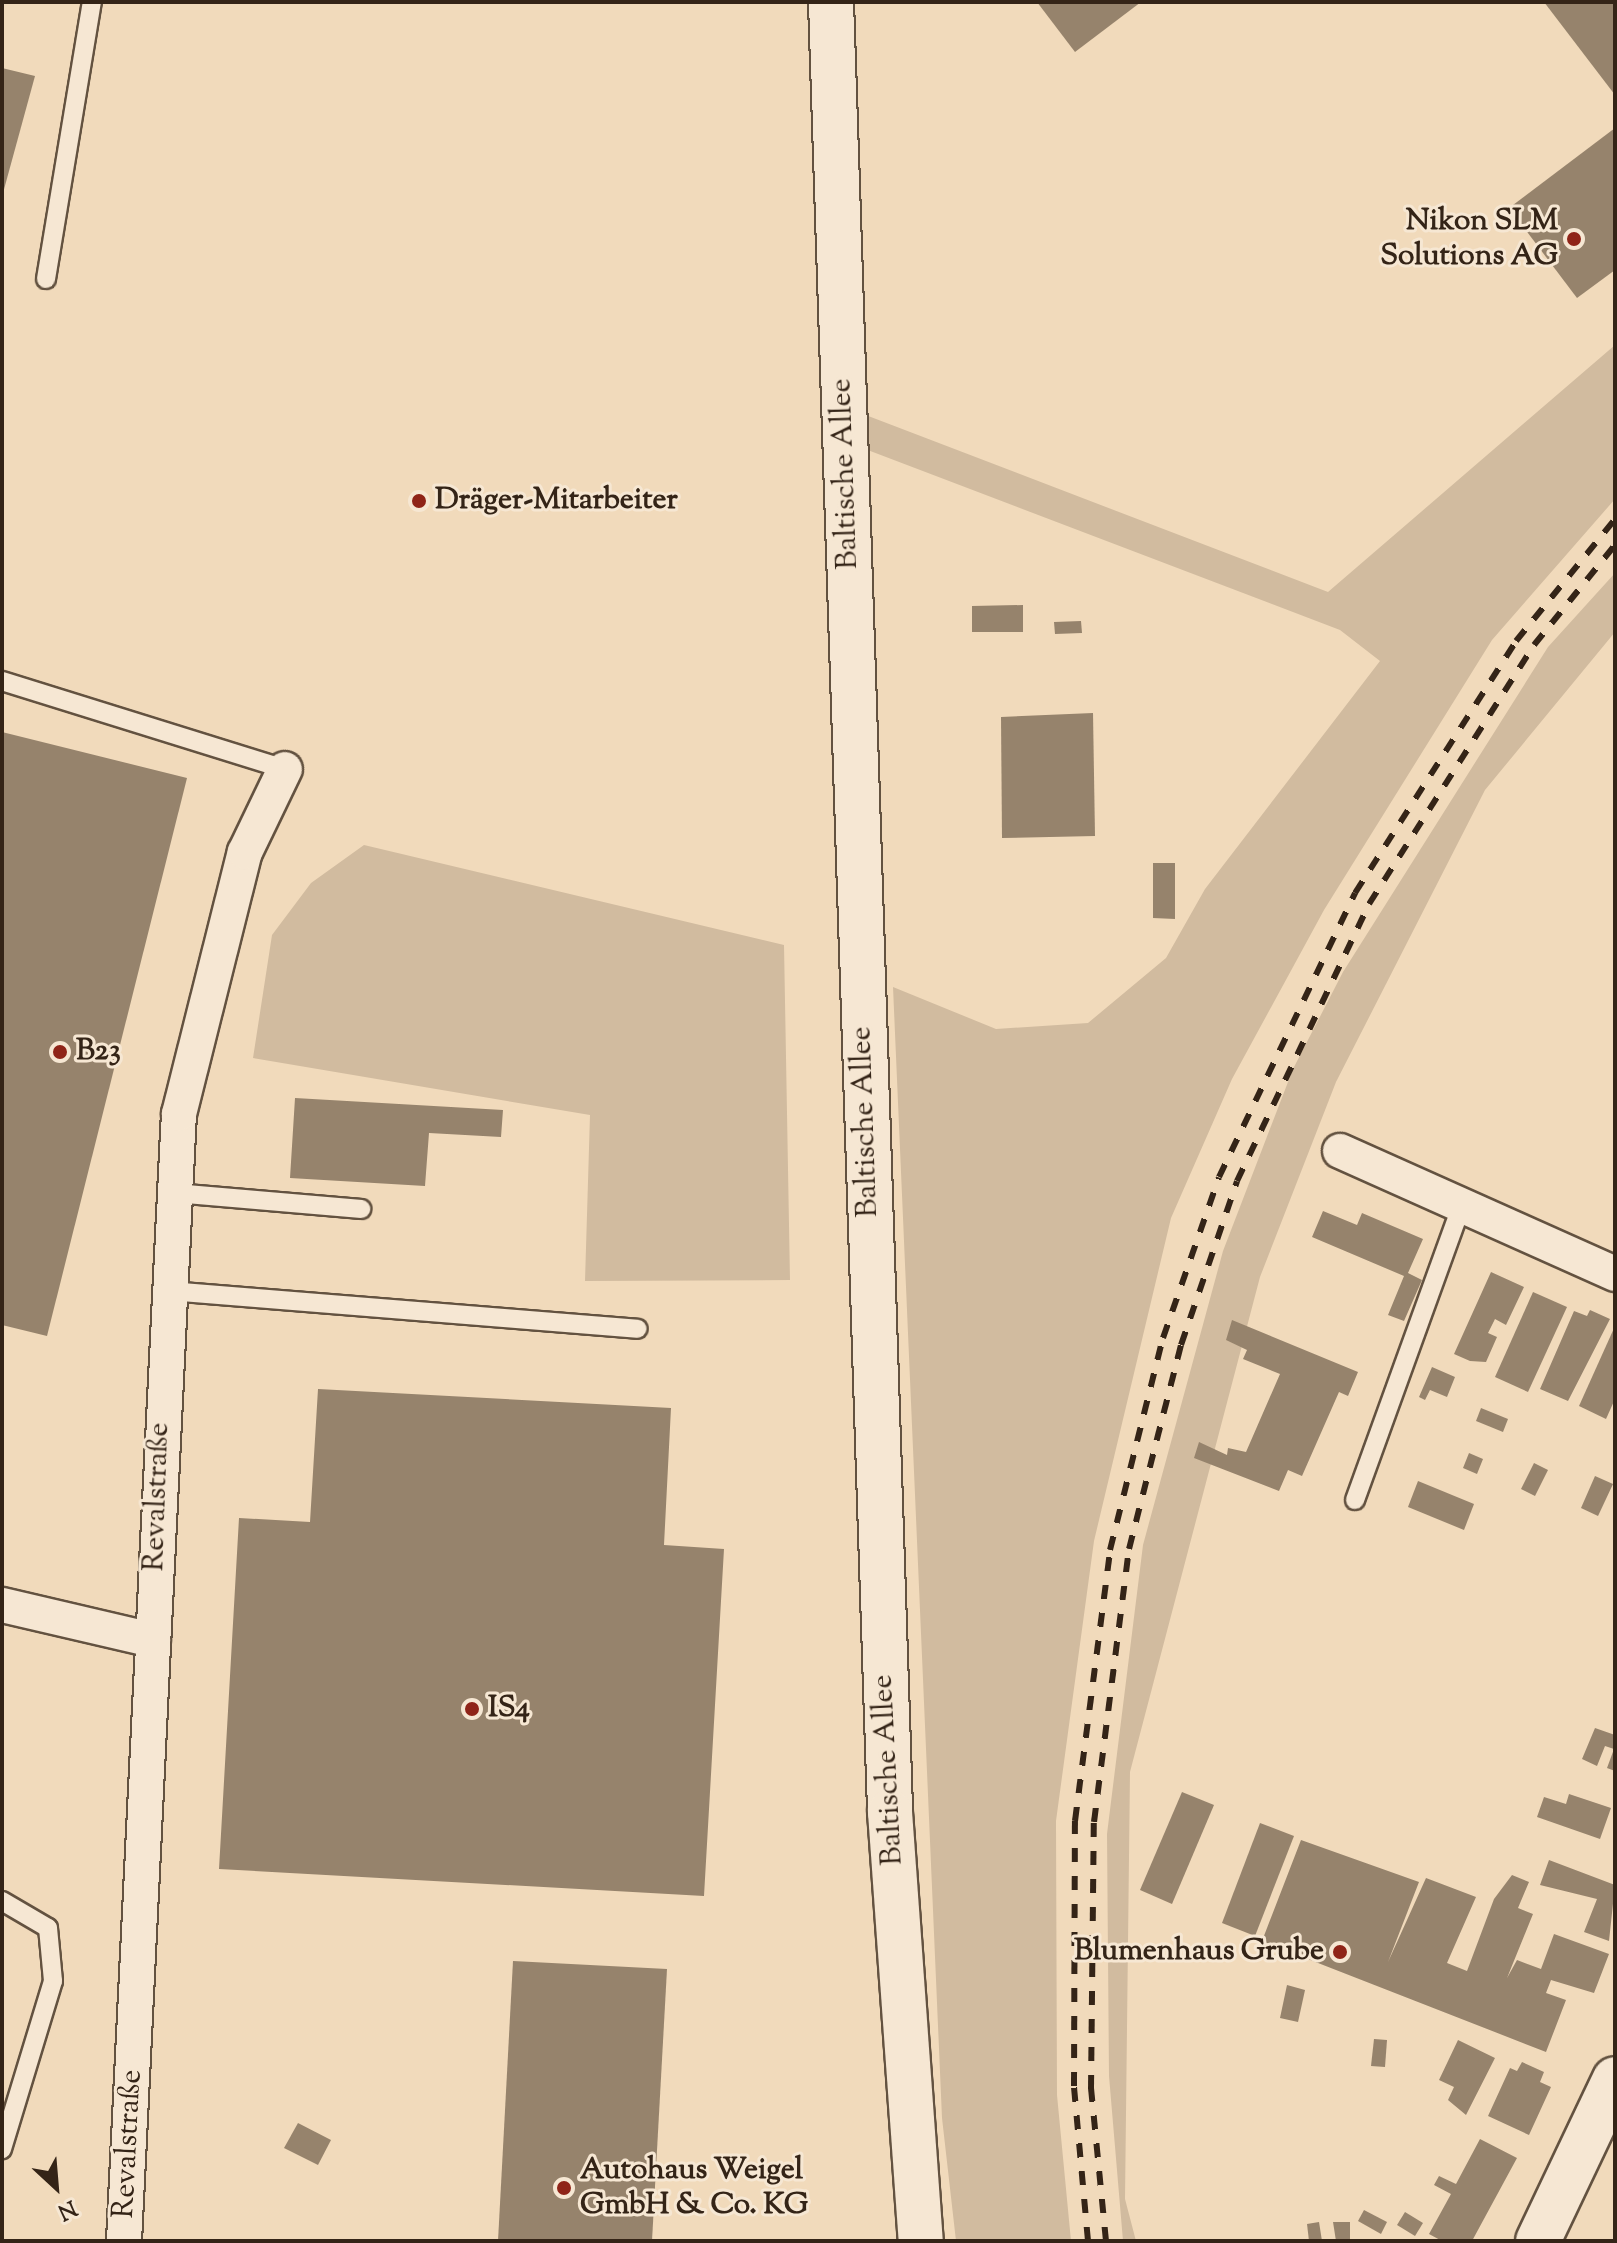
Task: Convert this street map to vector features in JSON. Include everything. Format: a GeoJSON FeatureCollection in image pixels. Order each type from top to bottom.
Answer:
{"type":"FeatureCollection","features":[{"type":"Feature","properties":{"kind":"main road","name":"Baltische Allee"},"geometry":{"type":"LineString","coordinates":[[831,2],[890,1812],[921,2241]]}},
{"type":"Feature","properties":{"kind":"main road"},"geometry":{"type":"LineString","coordinates":[[1538,2241],[1615,2079]]}},
{"type":"Feature","properties":{"kind":"street","name":"Revalstraße"},"geometry":{"type":"LineString","coordinates":[[124,2241],[179,1114],[245,852],[285,769]]}},
{"type":"Feature","properties":{"kind":"street"},"geometry":{"type":"LineString","coordinates":[[1340,1151],[1463,1201],[1615,1274]]}},
{"type":"Feature","properties":{"kind":"street"},"geometry":{"type":"LineString","coordinates":[[2,1605],[153,1640]]}},
{"type":"Feature","properties":{"kind":"lane"},"geometry":{"type":"LineString","coordinates":[[46,279],[92,2]]}},
{"type":"Feature","properties":{"kind":"lane"},"geometry":{"type":"LineString","coordinates":[[2,681],[285,769]]}},
{"type":"Feature","properties":{"kind":"lane"},"geometry":{"type":"LineString","coordinates":[[175,1193],[361,1209]]}},
{"type":"Feature","properties":{"kind":"lane"},"geometry":{"type":"LineString","coordinates":[[1355,1500],[1463,1201]]}},
{"type":"Feature","properties":{"kind":"lane"},"geometry":{"type":"LineString","coordinates":[[169,1291],[637,1329]]}},
{"type":"Feature","properties":{"kind":"lane"},"geometry":{"type":"LineString","coordinates":[[2,1901],[48,1928],[53,1981],[2,2149]]}},
{"type":"Feature","properties":{"kind":"shaded area"},"geometry":{"type":"Polygon","coordinates":[[[1615,345],[1615,499],[1492,640],[1324,910],[1232,1079],[1171,1218],[1094,1541],[1056,1821],[1057,2095],[1071,2241],[956,2241],[942,2118],[893,987],[996,1029],[1088,1023],[1166,958],[1205,889],[1380,661],[1340,630],[865,449],[863,414],[1328,592],[1615,345]]]}},
{"type":"Feature","properties":{"kind":"shaded area"},"geometry":{"type":"Polygon","coordinates":[[[1615,573],[1615,632],[1485,790],[1336,1082],[1260,1277],[1130,1772],[1125,2199],[1136,2241],[1123,2241],[1109,2076],[1107,1834],[1143,1545],[1223,1251],[1293,1069],[1343,972],[1548,647],[1615,573]]]}},
{"type":"Feature","properties":{"kind":"shaded area"},"geometry":{"type":"Polygon","coordinates":[[[364,845],[784,945],[790,1280],[585,1281],[590,1115],[253,1058],[272,935],[311,883],[364,845]]]}},
{"type":"Feature","properties":{"kind":"building"},"geometry":{"type":"Polygon","coordinates":[[[1037,2],[1141,2],[1075,52],[1037,2]]]}},
{"type":"Feature","properties":{"kind":"building"},"geometry":{"type":"Polygon","coordinates":[[[1544,2],[1615,2],[1615,95],[1544,2]]]}},
{"type":"Feature","properties":{"kind":"building"},"geometry":{"type":"Polygon","coordinates":[[[2,68],[35,76],[3,193],[2,193],[2,68]]]}},
{"type":"Feature","properties":{"kind":"building","name":"Nikon SLM Solutions AG"},"geometry":{"type":"Polygon","coordinates":[[[1615,128],[1615,270],[1577,298],[1509,208],[1615,128]]]}},
{"type":"Feature","properties":{"kind":"building"},"geometry":{"type":"Polygon","coordinates":[[[1023,605],[1023,632],[972,632],[972,606],[1023,605]]]}},
{"type":"Feature","properties":{"kind":"building"},"geometry":{"type":"Polygon","coordinates":[[[1081,621],[1082,633],[1055,634],[1054,622],[1081,621]]]}},
{"type":"Feature","properties":{"kind":"building"},"geometry":{"type":"Polygon","coordinates":[[[1093,713],[1095,836],[1002,838],[1001,717],[1093,713]]]}},
{"type":"Feature","properties":{"kind":"building","name":"B23"},"geometry":{"type":"Polygon","coordinates":[[[2,732],[187,778],[47,1336],[2,1325],[2,732]]]}},
{"type":"Feature","properties":{"kind":"building"},"geometry":{"type":"Polygon","coordinates":[[[1153,863],[1175,863],[1175,919],[1153,918],[1153,863]]]}},
{"type":"Feature","properties":{"kind":"building"},"geometry":{"type":"Polygon","coordinates":[[[295,1098],[503,1110],[501,1137],[429,1133],[425,1186],[290,1178],[295,1098]]]}},
{"type":"Feature","properties":{"kind":"building"},"geometry":{"type":"Polygon","coordinates":[[[1323,1211],[1357,1225],[1362,1213],[1423,1239],[1408,1273],[1422,1280],[1404,1321],[1388,1315],[1404,1276],[1312,1237],[1323,1211]]]}},
{"type":"Feature","properties":{"kind":"building"},"geometry":{"type":"Polygon","coordinates":[[[1491,1272],[1524,1287],[1506,1325],[1495,1319],[1488,1333],[1497,1337],[1486,1362],[1470,1361],[1454,1354],[1491,1272]]]}},
{"type":"Feature","properties":{"kind":"building"},"geometry":{"type":"Polygon","coordinates":[[[1533,1292],[1567,1307],[1528,1392],[1495,1377],[1533,1292]]]}},
{"type":"Feature","properties":{"kind":"building"},"geometry":{"type":"Polygon","coordinates":[[[1590,1310],[1610,1319],[1568,1401],[1540,1389],[1574,1311],[1587,1316],[1590,1310]]]}},
{"type":"Feature","properties":{"kind":"building"},"geometry":{"type":"Polygon","coordinates":[[[1232,1320],[1358,1372],[1348,1396],[1339,1392],[1302,1476],[1288,1470],[1279,1491],[1194,1458],[1199,1442],[1227,1455],[1228,1448],[1246,1452],[1280,1374],[1243,1359],[1247,1350],[1226,1340],[1232,1320]]]}},
{"type":"Feature","properties":{"kind":"building"},"geometry":{"type":"Polygon","coordinates":[[[1615,1326],[1615,1399],[1606,1419],[1579,1406],[1615,1326]]]}},
{"type":"Feature","properties":{"kind":"building"},"geometry":{"type":"Polygon","coordinates":[[[1432,1367],[1455,1377],[1447,1397],[1430,1390],[1425,1400],[1419,1397],[1432,1367]]]}},
{"type":"Feature","properties":{"kind":"building","name":"IS4"},"geometry":{"type":"Polygon","coordinates":[[[318,1389],[671,1408],[664,1545],[724,1549],[704,1896],[219,1869],[239,1518],[310,1522],[318,1389]]]}},
{"type":"Feature","properties":{"kind":"building"},"geometry":{"type":"Polygon","coordinates":[[[1481,1408],[1508,1419],[1503,1432],[1476,1421],[1481,1408]]]}},
{"type":"Feature","properties":{"kind":"building"},"geometry":{"type":"Polygon","coordinates":[[[1469,1453],[1483,1459],[1477,1474],[1463,1468],[1469,1453]]]}},
{"type":"Feature","properties":{"kind":"building"},"geometry":{"type":"Polygon","coordinates":[[[1534,1463],[1548,1470],[1535,1496],[1521,1489],[1534,1463]]]}},
{"type":"Feature","properties":{"kind":"building"},"geometry":{"type":"Polygon","coordinates":[[[1595,1476],[1613,1484],[1598,1516],[1581,1508],[1595,1476]]]}},
{"type":"Feature","properties":{"kind":"building"},"geometry":{"type":"Polygon","coordinates":[[[1418,1481],[1474,1504],[1464,1530],[1408,1507],[1418,1481]]]}},
{"type":"Feature","properties":{"kind":"building"},"geometry":{"type":"Polygon","coordinates":[[[1595,1728],[1615,1735],[1615,1771],[1607,1768],[1614,1749],[1605,1746],[1597,1766],[1582,1759],[1595,1728]]]}},
{"type":"Feature","properties":{"kind":"building"},"geometry":{"type":"Polygon","coordinates":[[[1182,1792],[1214,1805],[1172,1904],[1140,1890],[1182,1792]]]}},
{"type":"Feature","properties":{"kind":"building"},"geometry":{"type":"Polygon","coordinates":[[[1569,1794],[1611,1808],[1600,1839],[1537,1817],[1544,1797],[1566,1804],[1569,1794]]]}},
{"type":"Feature","properties":{"kind":"building"},"geometry":{"type":"Polygon","coordinates":[[[1260,1823],[1294,1836],[1255,1936],[1222,1923],[1260,1823]]]}},
{"type":"Feature","properties":{"kind":"building","name":"Blumenhaus Grube"},"geometry":{"type":"Polygon","coordinates":[[[1301,1840],[1419,1882],[1388,1962],[1426,1878],[1476,1897],[1447,1963],[1467,1971],[1494,1899],[1512,1875],[1529,1882],[1518,1908],[1533,1914],[1507,1978],[1517,1960],[1541,1969],[1554,1934],[1609,1954],[1594,1993],[1551,1980],[1546,1993],[1566,2000],[1546,2052],[1262,1941],[1301,1840]]]}},
{"type":"Feature","properties":{"kind":"building"},"geometry":{"type":"Polygon","coordinates":[[[1549,1860],[1615,1885],[1609,1941],[1584,1932],[1597,1899],[1540,1885],[1549,1860]]]}},
{"type":"Feature","properties":{"kind":"building"},"geometry":{"type":"Polygon","coordinates":[[[513,1961],[667,1969],[652,2241],[498,2241],[513,1961]]]}},
{"type":"Feature","properties":{"kind":"building"},"geometry":{"type":"Polygon","coordinates":[[[1287,1985],[1305,1990],[1298,2022],[1280,2018],[1287,1985]]]}},
{"type":"Feature","properties":{"kind":"building"},"geometry":{"type":"Polygon","coordinates":[[[1374,2039],[1387,2040],[1385,2067],[1371,2066],[1374,2039]]]}},
{"type":"Feature","properties":{"kind":"building"},"geometry":{"type":"Polygon","coordinates":[[[1458,2040],[1495,2058],[1466,2115],[1448,2100],[1454,2087],[1439,2080],[1458,2040]]]}},
{"type":"Feature","properties":{"kind":"building"},"geometry":{"type":"Polygon","coordinates":[[[1522,2062],[1544,2072],[1540,2082],[1551,2087],[1529,2135],[1488,2116],[1510,2068],[1517,2071],[1522,2062]]]}},
{"type":"Feature","properties":{"kind":"building"},"geometry":{"type":"Polygon","coordinates":[[[298,2123],[331,2140],[318,2165],[284,2148],[298,2123]]]}},
{"type":"Feature","properties":{"kind":"building"},"geometry":{"type":"Polygon","coordinates":[[[1480,2139],[1517,2158],[1472,2241],[1442,2241],[1429,2234],[1451,2194],[1434,2185],[1439,2176],[1456,2184],[1480,2139]]]}},
{"type":"Feature","properties":{"kind":"building"},"geometry":{"type":"Polygon","coordinates":[[[1364,2210],[1387,2222],[1381,2234],[1358,2221],[1364,2210]]]}},
{"type":"Feature","properties":{"kind":"building"},"geometry":{"type":"Polygon","coordinates":[[[1405,2212],[1423,2223],[1415,2236],[1397,2225],[1405,2212]]]}},
{"type":"Feature","properties":{"kind":"building"},"geometry":{"type":"Polygon","coordinates":[[[1319,2222],[1322,2241],[1309,2241],[1307,2224],[1319,2222]]]}},
{"type":"Feature","properties":{"kind":"building"},"geometry":{"type":"Polygon","coordinates":[[[1333,2222],[1350,2222],[1350,2241],[1336,2241],[1333,2222]]]}},
{"type":"Feature","properties":{"kind":"railway"},"geometry":{"type":"LineString","coordinates":[[1088,2241],[1074,2086],[1075,1821],[1110,1550],[1163,1338],[1219,1177],[1355,893],[1516,641],[1615,519]]}},
{"type":"Feature","properties":{"kind":"railway"},"geometry":{"type":"LineString","coordinates":[[1106,2241],[1091,2089],[1094,1822],[1129,1549],[1181,1345],[1237,1181],[1369,904],[1534,645],[1615,545]]}},
{"type":"Feature","properties":{"kind":"place","name":"Nikon SLM Solutions AG"},"geometry":{"type":"Point","coordinates":[1574,239]}},
{"type":"Feature","properties":{"kind":"place","name":"Dräger-Mitarbeiter"},"geometry":{"type":"Point","coordinates":[419,501]}},
{"type":"Feature","properties":{"kind":"place","name":"B23"},"geometry":{"type":"Point","coordinates":[60,1052]}},
{"type":"Feature","properties":{"kind":"place","name":"IS4"},"geometry":{"type":"Point","coordinates":[472,1709]}},
{"type":"Feature","properties":{"kind":"place","name":"Blumenhaus Grube"},"geometry":{"type":"Point","coordinates":[1340,1952]}},
{"type":"Feature","properties":{"kind":"place","name":"Autohaus Weigel GmbH & Co. KG"},"geometry":{"type":"Point","coordinates":[564,2188]}}]}
